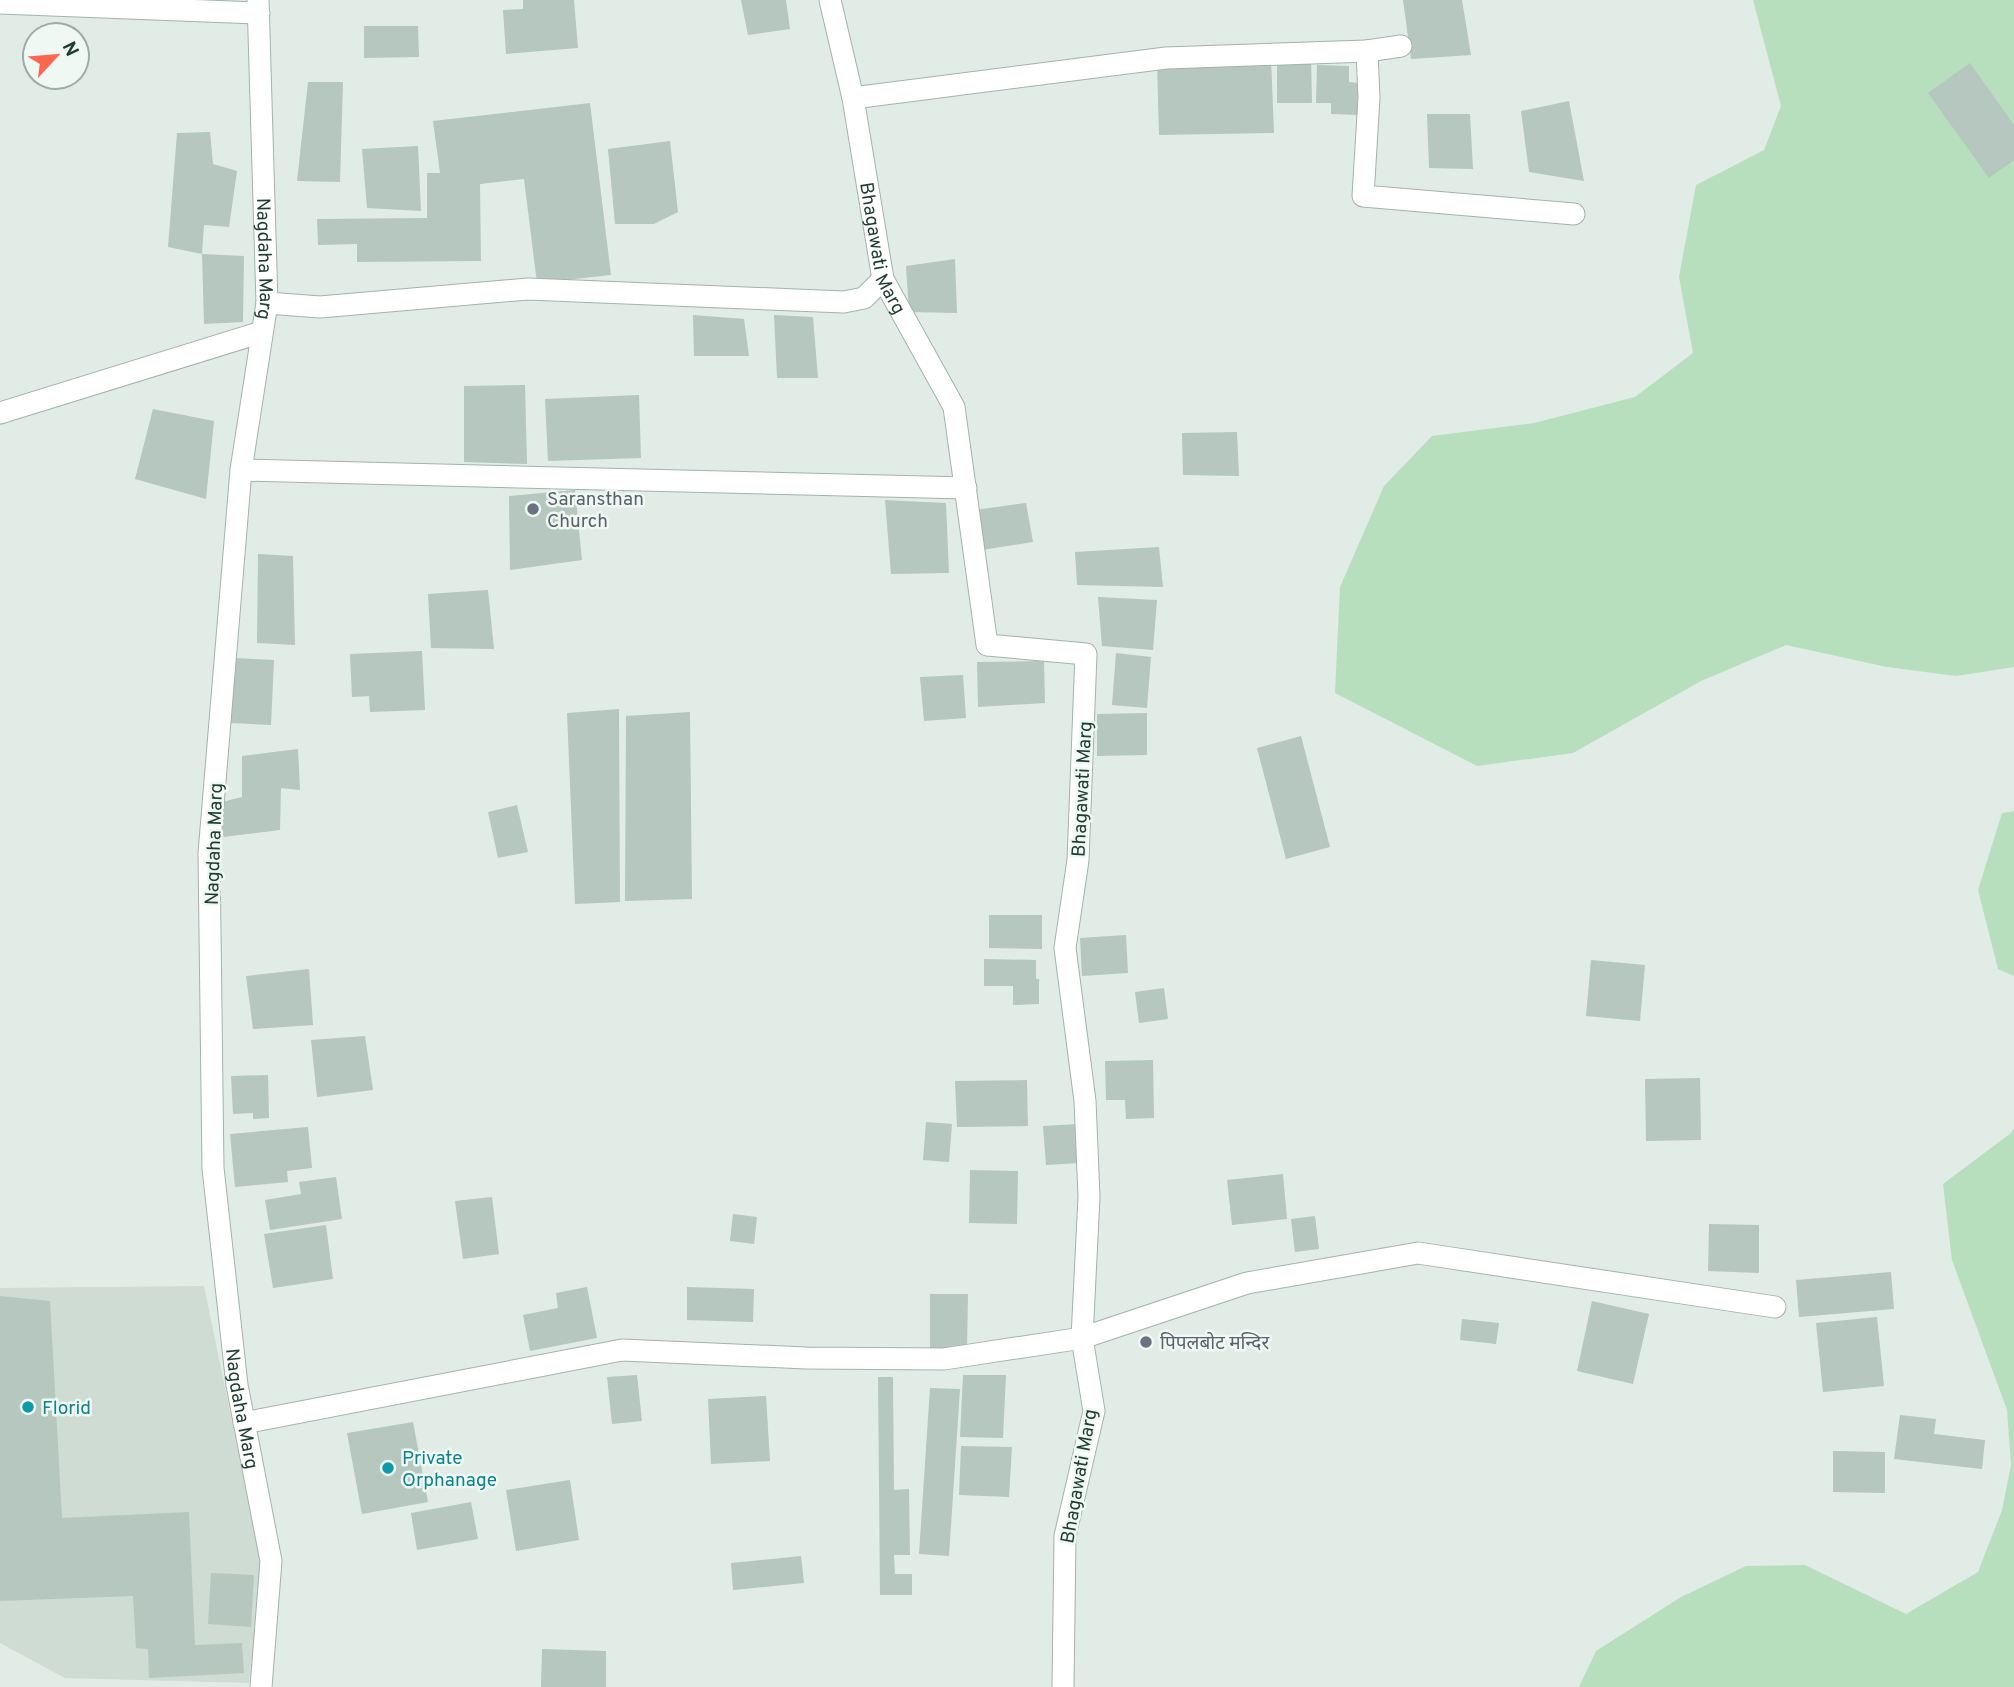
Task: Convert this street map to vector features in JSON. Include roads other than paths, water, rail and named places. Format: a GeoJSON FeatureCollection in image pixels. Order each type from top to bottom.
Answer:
{"type":"FeatureCollection","features":[{"type":"Feature","properties":{"kind":"street","name":"Bhagawati Marg"},"geometry":{"type":"LineString","coordinates":[[830,0],[853,98],[883,279],[954,407],[987,645],[1086,654],[1078,860],[1065,948],[1086,1128],[1089,1197],[1082,1338],[1094,1411],[1065,1536],[1063,1687]]}},
{"type":"Feature","properties":{"kind":"street"},"geometry":{"type":"LineString","coordinates":[[0,3],[258,6]]}},
{"type":"Feature","properties":{"kind":"street","name":"Nagdaha Marg"},"geometry":{"type":"LineString","coordinates":[[258,6],[267,303],[241,470],[209,853],[213,1168],[237,1385],[271,1561],[261,1687]]}},
{"type":"Feature","properties":{"kind":"street"},"geometry":{"type":"LineString","coordinates":[[853,98],[1166,58],[1367,51],[1401,46]]}},
{"type":"Feature","properties":{"kind":"street"},"geometry":{"type":"LineString","coordinates":[[1367,51],[1369,98],[1363,196],[1574,214]]}},
{"type":"Feature","properties":{"kind":"street"},"geometry":{"type":"LineString","coordinates":[[267,303],[320,307],[528,289],[845,302],[864,299],[883,279]]}},
{"type":"Feature","properties":{"kind":"street"},"geometry":{"type":"LineString","coordinates":[[0,413],[262,332]]}},
{"type":"Feature","properties":{"kind":"street"},"geometry":{"type":"LineString","coordinates":[[241,470],[966,488]]}},
{"type":"Feature","properties":{"kind":"street"},"geometry":{"type":"LineString","coordinates":[[244,1423],[622,1350],[806,1358],[944,1359],[1082,1338],[1247,1283],[1418,1253],[1775,1307]]}},
{"type":"Feature","properties":{"kind":"place","name":"Saransthan Church"},"geometry":{"type":"Point","coordinates":[533,509]}},
{"type":"Feature","properties":{"kind":"place","name":"पिपलबोट मन्दिर"},"geometry":{"type":"Point","coordinates":[1146,1342]}},
{"type":"Feature","properties":{"kind":"place","name":"Florid"},"geometry":{"type":"Point","coordinates":[28,1407]}},
{"type":"Feature","properties":{"kind":"place","name":"Private Orphanage"},"geometry":{"type":"Point","coordinates":[388,1468]}}]}
